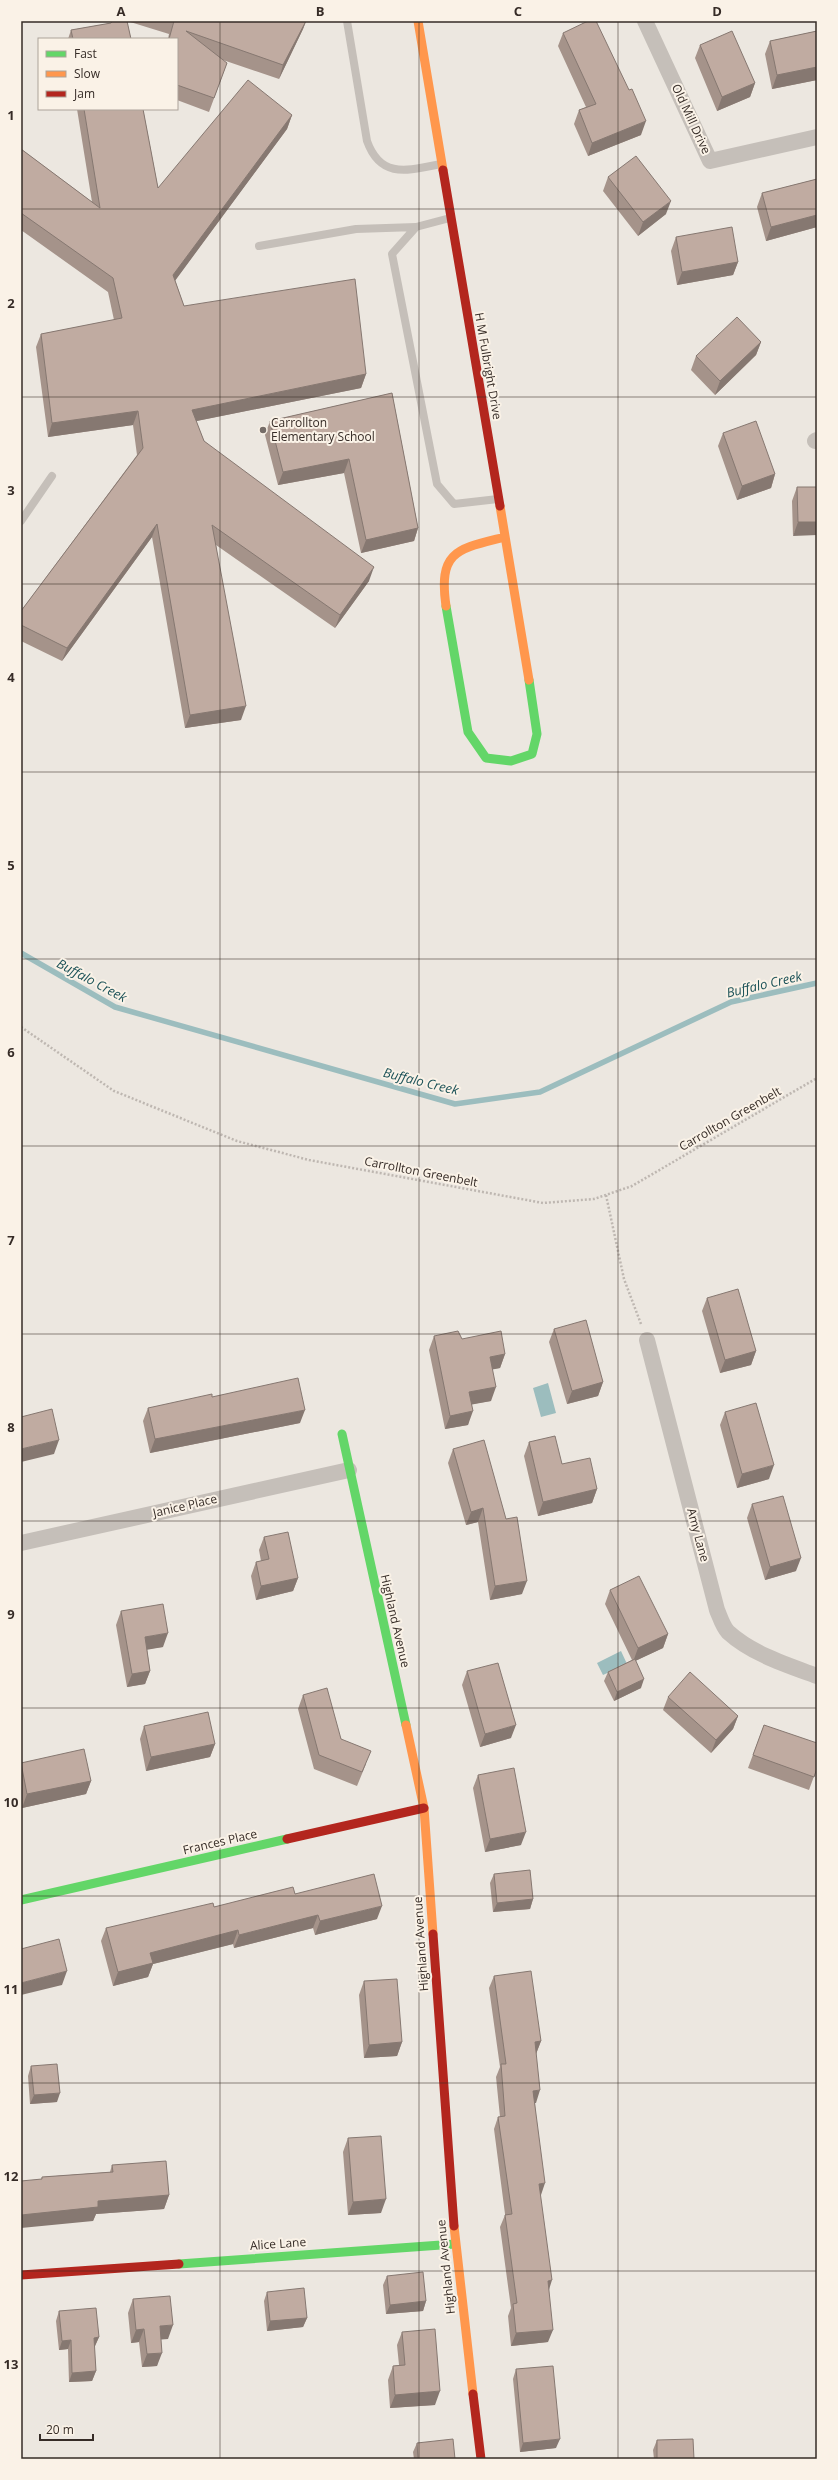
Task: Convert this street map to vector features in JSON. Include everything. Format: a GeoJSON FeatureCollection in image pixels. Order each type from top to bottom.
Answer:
{"type":"FeatureCollection","features":[{"type":"Feature","properties":{"kind":"street","name":"H M Fulbright Drive"},"geometry":{"type":"LineString","coordinates":[[418,21],[535,715],[537,734],[532,754],[511,761],[486,758],[468,732],[446,604],[444,575],[451,559],[463,548],[505,538]]}},
{"type":"Feature","properties":{"kind":"street","name":"Old Mill Drive"},"geometry":{"type":"LineString","coordinates":[[645,21],[710,161],[817,137]]}},
{"type":"Feature","properties":{"kind":"street","name":"Amy Lane"},"geometry":{"type":"LineString","coordinates":[[647,1340],[717,1610],[727,1631],[749,1647],[779,1662],[817,1676]]}},
{"type":"Feature","properties":{"kind":"street","name":"Highland Avenue"},"geometry":{"type":"LineString","coordinates":[[342,1434],[424,1808],[455,2244],[481,2459]]}},
{"type":"Feature","properties":{"kind":"street","name":"Janice Place"},"geometry":{"type":"LineString","coordinates":[[21,1543],[349,1470]]}},
{"type":"Feature","properties":{"kind":"street","name":"Frances Place"},"geometry":{"type":"LineString","coordinates":[[21,1900],[424,1808]]}},
{"type":"Feature","properties":{"kind":"street","name":"Alice Lane"},"geometry":{"type":"LineString","coordinates":[[21,2275],[455,2244]]}},
{"type":"Feature","properties":{"kind":"lane"},"geometry":{"type":"LineString","coordinates":[[347,21],[372,153],[380,163],[391,169],[404,171],[442,164]]}},
{"type":"Feature","properties":{"kind":"lane"},"geometry":{"type":"LineString","coordinates":[[259,246],[356,229],[416,227],[451,218]]}},
{"type":"Feature","properties":{"kind":"lane"},"geometry":{"type":"LineString","coordinates":[[416,227],[392,254],[437,484],[454,504],[499,498]]}},
{"type":"Feature","properties":{"kind":"lane"},"geometry":{"type":"LineString","coordinates":[[21,521],[52,476]]}},
{"type":"Feature","properties":{"kind":"path","name":"Carrollton Greenbelt"},"geometry":{"type":"LineString","coordinates":[[21,1027],[114,1091],[237,1141],[309,1160],[543,1203],[594,1199],[632,1186],[817,1078]]}},
{"type":"Feature","properties":{"kind":"path"},"geometry":{"type":"LineString","coordinates":[[606,1195],[624,1279],[647,1340]]}},
{"type":"Feature","properties":{"kind":"water"},"geometry":{"type":"Polygon","coordinates":[[[548,1383],[556,1413],[541,1417],[533,1388],[548,1383]]]}},
{"type":"Feature","properties":{"kind":"water"},"geometry":{"type":"Polygon","coordinates":[[[621,1651],[627,1664],[603,1675],[597,1663],[621,1651]]]}},
{"type":"Feature","properties":{"kind":"building"},"geometry":{"type":"Polygon","coordinates":[[[112,21],[127,21],[131,38],[73,38],[71,30],[111,23],[112,21]]]}},
{"type":"Feature","properties":{"kind":"building"},"geometry":{"type":"Polygon","coordinates":[[[174,21],[306,21],[283,65],[186,31],[227,63],[214,98],[178,85],[178,38],[169,38],[174,21]]]}},
{"type":"Feature","properties":{"kind":"building"},"geometry":{"type":"Polygon","coordinates":[[[588,21],[596,21],[629,90],[632,89],[646,121],[592,143],[579,110],[596,104],[563,33],[588,21]]]}},
{"type":"Feature","properties":{"kind":"building"},"geometry":{"type":"Polygon","coordinates":[[[732,31],[755,83],[722,97],[700,45],[732,31]]]}},
{"type":"Feature","properties":{"kind":"building"},"geometry":{"type":"Polygon","coordinates":[[[817,31],[817,67],[777,75],[770,41],[817,31]]]}},
{"type":"Feature","properties":{"kind":"building"},"geometry":{"type":"Polygon","coordinates":[[[248,80],[292,115],[173,275],[184,306],[355,279],[366,374],[192,410],[204,441],[374,567],[340,615],[212,525],[246,706],[190,715],[157,524],[67,648],[21,625],[21,611],[143,448],[138,411],[52,423],[41,334],[122,318],[113,278],[21,213],[21,149],[100,208],[84,110],[143,110],[158,188],[248,80]]]}},
{"type":"Feature","properties":{"kind":"building"},"geometry":{"type":"Polygon","coordinates":[[[636,156],[671,201],[643,222],[608,177],[636,156]]]}},
{"type":"Feature","properties":{"kind":"building"},"geometry":{"type":"Polygon","coordinates":[[[817,179],[817,215],[771,227],[762,193],[817,179]]]}},
{"type":"Feature","properties":{"kind":"building"},"geometry":{"type":"Polygon","coordinates":[[[732,227],[738,262],[682,272],[676,237],[732,227]]]}},
{"type":"Feature","properties":{"kind":"building"},"geometry":{"type":"Polygon","coordinates":[[[737,317],[761,342],[720,381],[696,356],[737,317]]]}},
{"type":"Feature","properties":{"kind":"building"},"geometry":{"type":"Polygon","coordinates":[[[392,393],[418,528],[366,540],[349,459],[283,472],[270,421],[392,393]]]}},
{"type":"Feature","properties":{"kind":"building"},"geometry":{"type":"Polygon","coordinates":[[[756,421],[775,474],[742,486],[723,433],[756,421]]]}},
{"type":"Feature","properties":{"kind":"building"},"geometry":{"type":"Polygon","coordinates":[[[797,487],[817,487],[817,522],[798,522],[797,487]]]}},
{"type":"Feature","properties":{"kind":"building"},"geometry":{"type":"Polygon","coordinates":[[[738,1289],[756,1351],[725,1360],[707,1298],[738,1289]]]}},
{"type":"Feature","properties":{"kind":"building"},"geometry":{"type":"Polygon","coordinates":[[[586,1320],[603,1382],[572,1391],[554,1329],[586,1320]]]}},
{"type":"Feature","properties":{"kind":"building"},"geometry":{"type":"Polygon","coordinates":[[[458,1331],[462,1339],[501,1331],[505,1354],[490,1357],[496,1387],[469,1392],[473,1411],[450,1416],[434,1336],[458,1331]]]}},
{"type":"Feature","properties":{"kind":"building"},"geometry":{"type":"Polygon","coordinates":[[[298,1378],[305,1410],[155,1439],[148,1408],[212,1394],[212,1397],[298,1378]]]}},
{"type":"Feature","properties":{"kind":"building"},"geometry":{"type":"Polygon","coordinates":[[[756,1403],[774,1465],[742,1474],[725,1412],[756,1403]]]}},
{"type":"Feature","properties":{"kind":"building"},"geometry":{"type":"Polygon","coordinates":[[[52,1409],[59,1440],[21,1449],[21,1417],[52,1409]]]}},
{"type":"Feature","properties":{"kind":"building"},"geometry":{"type":"Polygon","coordinates":[[[555,1436],[562,1464],[590,1458],[597,1489],[543,1502],[529,1442],[555,1436]]]}},
{"type":"Feature","properties":{"kind":"building"},"geometry":{"type":"Polygon","coordinates":[[[484,1440],[506,1519],[517,1517],[527,1581],[495,1586],[483,1508],[471,1512],[453,1449],[484,1440]]]}},
{"type":"Feature","properties":{"kind":"building"},"geometry":{"type":"Polygon","coordinates":[[[783,1496],[801,1558],[770,1567],[752,1504],[783,1496]]]}},
{"type":"Feature","properties":{"kind":"building"},"geometry":{"type":"Polygon","coordinates":[[[288,1532],[298,1578],[261,1586],[256,1562],[269,1559],[264,1537],[288,1532]]]}},
{"type":"Feature","properties":{"kind":"building"},"geometry":{"type":"Polygon","coordinates":[[[639,1576],[668,1634],[638,1648],[610,1590],[639,1576]]]}},
{"type":"Feature","properties":{"kind":"building"},"geometry":{"type":"Polygon","coordinates":[[[163,1604],[168,1633],[145,1637],[150,1671],[132,1674],[121,1611],[163,1604]]]}},
{"type":"Feature","properties":{"kind":"building"},"geometry":{"type":"Polygon","coordinates":[[[635,1659],[644,1679],[617,1692],[608,1672],[635,1659]]]}},
{"type":"Feature","properties":{"kind":"building"},"geometry":{"type":"Polygon","coordinates":[[[498,1663],[516,1725],[485,1734],[467,1671],[498,1663]]]}},
{"type":"Feature","properties":{"kind":"building"},"geometry":{"type":"Polygon","coordinates":[[[690,1672],[738,1716],[716,1740],[668,1697],[690,1672]]]}},
{"type":"Feature","properties":{"kind":"building"},"geometry":{"type":"Polygon","coordinates":[[[327,1688],[341,1739],[371,1751],[362,1772],[319,1755],[303,1695],[327,1688]]]}},
{"type":"Feature","properties":{"kind":"building"},"geometry":{"type":"Polygon","coordinates":[[[208,1712],[215,1744],[151,1757],[144,1726],[208,1712]]]}},
{"type":"Feature","properties":{"kind":"building"},"geometry":{"type":"Polygon","coordinates":[[[764,1725],[817,1743],[817,1768],[814,1777],[753,1755],[764,1725]]]}},
{"type":"Feature","properties":{"kind":"building"},"geometry":{"type":"Polygon","coordinates":[[[84,1749],[91,1781],[27,1794],[21,1763],[84,1749]]]}},
{"type":"Feature","properties":{"kind":"building"},"geometry":{"type":"Polygon","coordinates":[[[514,1768],[526,1832],[490,1839],[478,1775],[514,1768]]]}},
{"type":"Feature","properties":{"kind":"building"},"geometry":{"type":"Polygon","coordinates":[[[530,1870],[533,1899],[497,1903],[494,1874],[530,1870]]]}},
{"type":"Feature","properties":{"kind":"building"},"geometry":{"type":"Polygon","coordinates":[[[374,1874],[382,1906],[320,1921],[318,1915],[239,1935],[238,1930],[150,1953],[153,1963],[118,1972],[106,1928],[213,1903],[214,1907],[293,1887],[295,1894],[374,1874]]]}},
{"type":"Feature","properties":{"kind":"building"},"geometry":{"type":"Polygon","coordinates":[[[59,1939],[67,1971],[21,1983],[21,1949],[59,1939]]]}},
{"type":"Feature","properties":{"kind":"building"},"geometry":{"type":"Polygon","coordinates":[[[531,1971],[541,2041],[535,2042],[540,2090],[533,2091],[545,2183],[539,2184],[552,2280],[548,2281],[553,2330],[516,2333],[513,2304],[517,2303],[505,2215],[512,2214],[498,2117],[505,2116],[501,2064],[506,2064],[494,1976],[531,1971]]]}},
{"type":"Feature","properties":{"kind":"building"},"geometry":{"type":"Polygon","coordinates":[[[397,1979],[402,2042],[369,2045],[364,1981],[397,1979]]]}},
{"type":"Feature","properties":{"kind":"building"},"geometry":{"type":"Polygon","coordinates":[[[57,2064],[60,2093],[34,2095],[31,2066],[57,2064]]]}},
{"type":"Feature","properties":{"kind":"building"},"geometry":{"type":"Polygon","coordinates":[[[381,2136],[386,2199],[353,2202],[348,2138],[381,2136]]]}},
{"type":"Feature","properties":{"kind":"building"},"geometry":{"type":"Polygon","coordinates":[[[166,2161],[169,2195],[98,2201],[98,2207],[21,2215],[21,2181],[42,2179],[42,2177],[113,2172],[112,2165],[166,2161]]]}},
{"type":"Feature","properties":{"kind":"building"},"geometry":{"type":"Polygon","coordinates":[[[423,2272],[426,2301],[390,2305],[387,2276],[423,2272]]]}},
{"type":"Feature","properties":{"kind":"building"},"geometry":{"type":"Polygon","coordinates":[[[304,2288],[307,2318],[270,2321],[267,2292],[304,2288]]]}},
{"type":"Feature","properties":{"kind":"building"},"geometry":{"type":"Polygon","coordinates":[[[170,2296],[173,2325],[160,2326],[162,2353],[147,2354],[144,2329],[136,2330],[133,2299],[170,2296]]]}},
{"type":"Feature","properties":{"kind":"building"},"geometry":{"type":"Polygon","coordinates":[[[96,2308],[99,2337],[94,2338],[96,2371],[72,2373],[71,2340],[62,2341],[59,2311],[96,2308]]]}},
{"type":"Feature","properties":{"kind":"building"},"geometry":{"type":"Polygon","coordinates":[[[435,2329],[440,2391],[395,2395],[393,2366],[405,2365],[402,2332],[435,2329]]]}},
{"type":"Feature","properties":{"kind":"building"},"geometry":{"type":"Polygon","coordinates":[[[553,2366],[560,2439],[523,2443],[516,2369],[553,2366]]]}},
{"type":"Feature","properties":{"kind":"building"},"geometry":{"type":"Polygon","coordinates":[[[453,2439],[455,2459],[418,2459],[417,2443],[453,2439]]]}},
{"type":"Feature","properties":{"kind":"building"},"geometry":{"type":"Polygon","coordinates":[[[693,2439],[694,2459],[657,2459],[657,2440],[693,2439]]]}},
{"type":"Feature","properties":{"kind":"waterway","name":"Buffalo Creek"},"geometry":{"type":"LineString","coordinates":[[21,953],[115,1007],[455,1104],[540,1092],[731,1002],[817,983]]}},
{"type":"Feature","properties":{"kind":"traffic: fast"},"geometry":{"type":"LineString","coordinates":[[446,606],[468,732],[486,758],[511,761],[532,754],[537,734],[529,680]]}},
{"type":"Feature","properties":{"kind":"traffic: fast"},"geometry":{"type":"LineString","coordinates":[[342,1434],[406,1725]]}},
{"type":"Feature","properties":{"kind":"traffic: fast"},"geometry":{"type":"LineString","coordinates":[[21,1900],[287,1839]]}},
{"type":"Feature","properties":{"kind":"traffic: fast"},"geometry":{"type":"LineString","coordinates":[[179,2264],[455,2244]]}},
{"type":"Feature","properties":{"kind":"traffic: slow"},"geometry":{"type":"LineString","coordinates":[[418,21],[443,170]]}},
{"type":"Feature","properties":{"kind":"traffic: slow"},"geometry":{"type":"LineString","coordinates":[[500,506],[529,680]]}},
{"type":"Feature","properties":{"kind":"traffic: slow"},"geometry":{"type":"LineString","coordinates":[[446,606],[444,587],[445,573],[449,563],[455,555],[464,549],[475,545],[505,537]]}},
{"type":"Feature","properties":{"kind":"traffic: slow"},"geometry":{"type":"LineString","coordinates":[[406,1725],[424,1808],[433,1934]]}},
{"type":"Feature","properties":{"kind":"traffic: slow"},"geometry":{"type":"LineString","coordinates":[[454,2226],[473,2394]]}},
{"type":"Feature","properties":{"kind":"traffic: jam"},"geometry":{"type":"LineString","coordinates":[[443,170],[500,506]]}},
{"type":"Feature","properties":{"kind":"traffic: jam"},"geometry":{"type":"LineString","coordinates":[[287,1839],[424,1808]]}},
{"type":"Feature","properties":{"kind":"traffic: jam"},"geometry":{"type":"LineString","coordinates":[[433,1934],[454,2226]]}},
{"type":"Feature","properties":{"kind":"traffic: jam"},"geometry":{"type":"LineString","coordinates":[[21,2275],[179,2264]]}},
{"type":"Feature","properties":{"kind":"traffic: jam"},"geometry":{"type":"LineString","coordinates":[[473,2394],[481,2459]]}},
{"type":"Feature","properties":{"kind":"place","name":"Carrollton Elementary School"},"geometry":{"type":"Point","coordinates":[263,430]}}]}
